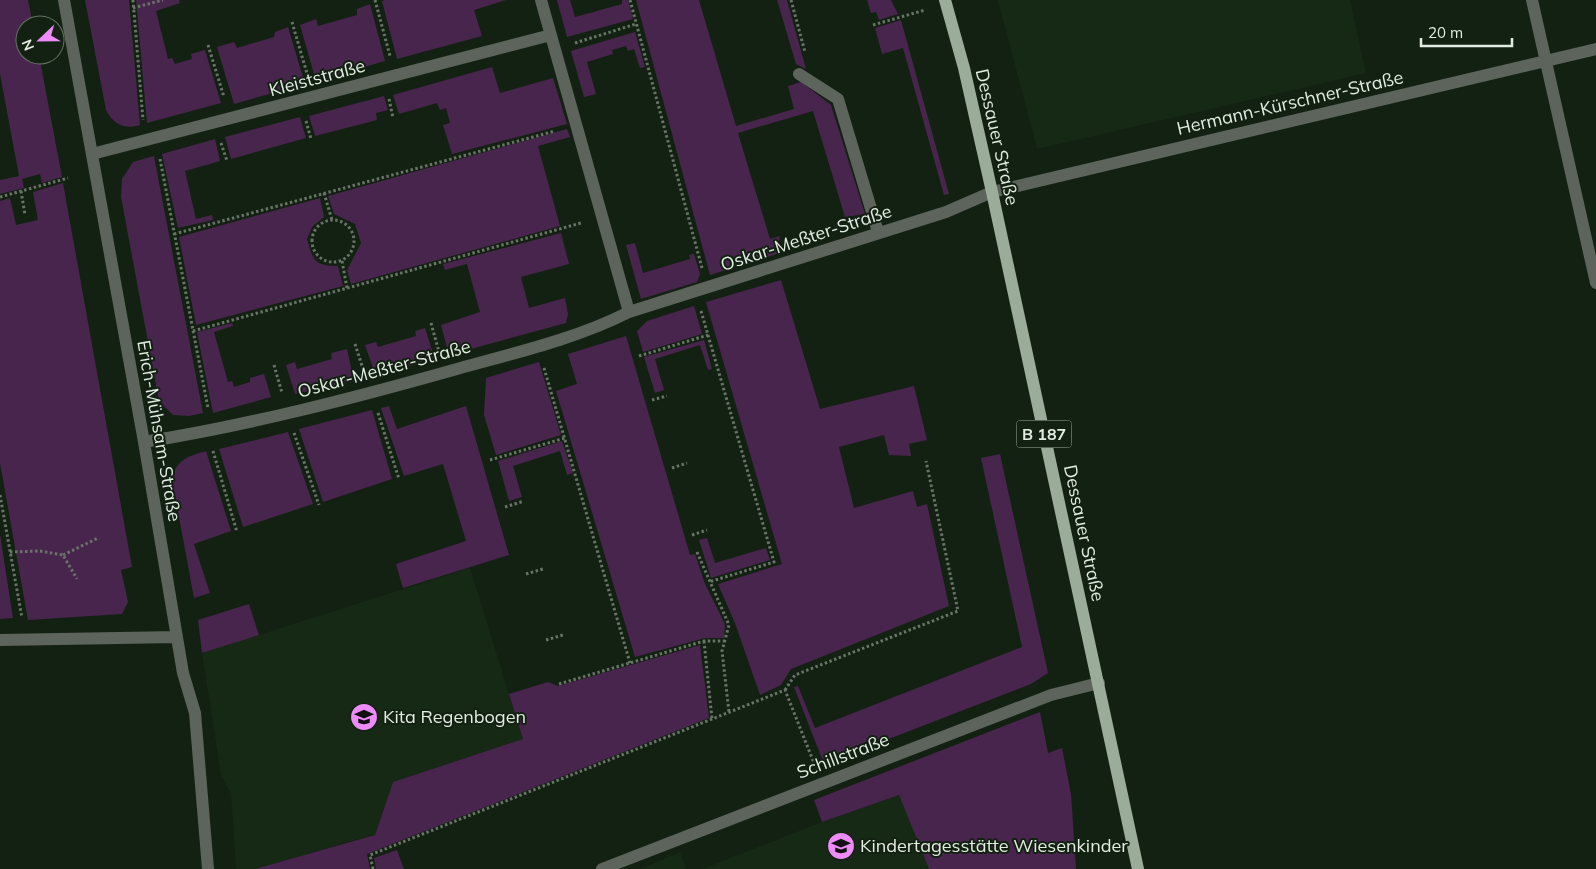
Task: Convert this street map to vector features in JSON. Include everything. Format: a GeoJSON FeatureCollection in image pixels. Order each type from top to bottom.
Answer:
{"type":"FeatureCollection","features":[{"type":"Feature","properties":{"kind":"main road","name":"Dessauer Straße"},"geometry":{"type":"LineString","coordinates":[[945,2],[964,68],[992,192],[1138,869]]}},
{"type":"Feature","properties":{"kind":"street","name":"Erich-Mühsam-Straße"},"geometry":{"type":"LineString","coordinates":[[64,0],[144,442],[183,673],[195,713],[208,869]]}},
{"type":"Feature","properties":{"kind":"street"},"geometry":{"type":"LineString","coordinates":[[541,0],[629,312]]}},
{"type":"Feature","properties":{"kind":"street"},"geometry":{"type":"LineString","coordinates":[[1532,0],[1596,284]]}},
{"type":"Feature","properties":{"kind":"street","name":"Kleiststraße"},"geometry":{"type":"LineString","coordinates":[[92,154],[551,35]]}},
{"type":"Feature","properties":{"kind":"street","name":"Hermann-Kürschner-Straße"},"geometry":{"type":"LineString","coordinates":[[992,192],[1596,48]]}},
{"type":"Feature","properties":{"kind":"street"},"geometry":{"type":"LineString","coordinates":[[799,74],[814,82],[838,100],[878,232]]}},
{"type":"Feature","properties":{"kind":"street","name":"Oskar-Meßter-Straße"},"geometry":{"type":"LineString","coordinates":[[144,442],[210,431],[287,413],[537,346],[614,320],[629,312],[946,212],[992,192]]}},
{"type":"Feature","properties":{"kind":"street"},"geometry":{"type":"LineString","coordinates":[[0,640],[177,637]]}},
{"type":"Feature","properties":{"kind":"street","name":"Schillstraße"},"geometry":{"type":"LineString","coordinates":[[602,869],[1051,695],[1099,683]]}},
{"type":"Feature","properties":{"kind":"path"},"geometry":{"type":"LineString","coordinates":[[133,0],[150,139],[174,234],[210,431],[237,532]]}},
{"type":"Feature","properties":{"kind":"path"},"geometry":{"type":"LineString","coordinates":[[134,8],[163,0]]}},
{"type":"Feature","properties":{"kind":"path"},"geometry":{"type":"LineString","coordinates":[[375,0],[395,76]]}},
{"type":"Feature","properties":{"kind":"path"},"geometry":{"type":"LineString","coordinates":[[630,0],[708,288]]}},
{"type":"Feature","properties":{"kind":"path"},"geometry":{"type":"LineString","coordinates":[[791,0],[814,82]]}},
{"type":"Feature","properties":{"kind":"path"},"geometry":{"type":"LineString","coordinates":[[873,26],[945,2]]}},
{"type":"Feature","properties":{"kind":"path"},"geometry":{"type":"LineString","coordinates":[[292,22],[313,97]]}},
{"type":"Feature","properties":{"kind":"path"},"geometry":{"type":"LineString","coordinates":[[555,48],[636,24]]}},
{"type":"Feature","properties":{"kind":"path"},"geometry":{"type":"LineString","coordinates":[[208,45],[230,119]]}},
{"type":"Feature","properties":{"kind":"path"},"geometry":{"type":"LineString","coordinates":[[174,234],[577,125]]}},
{"type":"Feature","properties":{"kind":"path"},"geometry":{"type":"LineString","coordinates":[[0,197],[68,178]]}},
{"type":"Feature","properties":{"kind":"path"},"geometry":{"type":"LineString","coordinates":[[21,191],[25,215]]}},
{"type":"Feature","properties":{"kind":"path"},"geometry":{"type":"LineString","coordinates":[[324,193],[332,220]]}},
{"type":"Feature","properties":{"kind":"path"},"geometry":{"type":"LineString","coordinates":[[193,331],[603,217]]}},
{"type":"Feature","properties":{"kind":"path"},"geometry":{"type":"LineString","coordinates":[[339,220],[349,226],[354,235],[355,247],[342,261],[332,262],[321,259],[314,248],[311,237],[315,229],[322,223],[339,220]]}},
{"type":"Feature","properties":{"kind":"path"},"geometry":{"type":"LineString","coordinates":[[342,261],[347,288]]}},
{"type":"Feature","properties":{"kind":"path"},"geometry":{"type":"LineString","coordinates":[[695,292],[774,562],[709,582]]}},
{"type":"Feature","properties":{"kind":"path"},"geometry":{"type":"LineString","coordinates":[[431,323],[445,372]]}},
{"type":"Feature","properties":{"kind":"path"},"geometry":{"type":"LineString","coordinates":[[639,356],[708,335]]}},
{"type":"Feature","properties":{"kind":"path"},"geometry":{"type":"LineString","coordinates":[[355,344],[399,479]]}},
{"type":"Feature","properties":{"kind":"path"},"geometry":{"type":"LineString","coordinates":[[537,346],[630,663]]}},
{"type":"Feature","properties":{"kind":"path"},"geometry":{"type":"LineString","coordinates":[[274,365],[287,413],[318,505]]}},
{"type":"Feature","properties":{"kind":"path"},"geometry":{"type":"LineString","coordinates":[[652,400],[667,396]]}},
{"type":"Feature","properties":{"kind":"path"},"geometry":{"type":"LineString","coordinates":[[490,460],[565,438]]}},
{"type":"Feature","properties":{"kind":"path"},"geometry":{"type":"LineString","coordinates":[[373,869],[370,856],[785,690],[795,675],[958,611],[926,460]]}},
{"type":"Feature","properties":{"kind":"path"},"geometry":{"type":"LineString","coordinates":[[672,468],[687,463]]}},
{"type":"Feature","properties":{"kind":"path"},"geometry":{"type":"LineString","coordinates":[[0,495],[26,640]]}},
{"type":"Feature","properties":{"kind":"path"},"geometry":{"type":"LineString","coordinates":[[505,507],[524,502]]}},
{"type":"Feature","properties":{"kind":"path"},"geometry":{"type":"LineString","coordinates":[[692,535],[707,530]]}},
{"type":"Feature","properties":{"kind":"path"},"geometry":{"type":"LineString","coordinates":[[10,552],[40,550],[64,555],[98,538]]}},
{"type":"Feature","properties":{"kind":"path"},"geometry":{"type":"LineString","coordinates":[[697,552],[729,625],[722,651],[729,712]]}},
{"type":"Feature","properties":{"kind":"path"},"geometry":{"type":"LineString","coordinates":[[64,555],[78,579]]}},
{"type":"Feature","properties":{"kind":"path"},"geometry":{"type":"LineString","coordinates":[[526,574],[544,569]]}},
{"type":"Feature","properties":{"kind":"path"},"geometry":{"type":"LineString","coordinates":[[546,640],[563,635]]}},
{"type":"Feature","properties":{"kind":"path"},"geometry":{"type":"LineString","coordinates":[[559,684],[704,641],[725,641]]}},
{"type":"Feature","properties":{"kind":"path"},"geometry":{"type":"LineString","coordinates":[[704,641],[712,719]]}},
{"type":"Feature","properties":{"kind":"path"},"geometry":{"type":"LineString","coordinates":[[785,690],[821,783]]}},
{"type":"Feature","properties":{"kind":"shaded area"},"geometry":{"type":"Polygon","coordinates":[[[0,0],[28,0],[31,15],[15,15],[15,65],[41,65],[62,177],[42,183],[40,174],[22,179],[24,188],[0,194],[0,180],[19,176],[0,74],[0,0]]]}},
{"type":"Feature","properties":{"kind":"shaded area"},"geometry":{"type":"Polygon","coordinates":[[[85,0],[129,0],[140,125],[129,127],[120,125],[112,119],[106,110],[85,0]]]}},
{"type":"Feature","properties":{"kind":"shaded area"},"geometry":{"type":"Polygon","coordinates":[[[136,0],[179,0],[180,3],[156,11],[168,59],[172,58],[175,64],[192,59],[191,54],[205,50],[221,103],[147,123],[136,0]]]}},
{"type":"Feature","properties":{"kind":"shaded area"},"geometry":{"type":"Polygon","coordinates":[[[506,0],[474,10],[482,36],[397,59],[382,1],[506,0]]]}},
{"type":"Feature","properties":{"kind":"shaded area"},"geometry":{"type":"Polygon","coordinates":[[[557,0],[570,0],[575,17],[622,4],[622,0],[628,0],[633,19],[567,37],[557,0]]]}},
{"type":"Feature","properties":{"kind":"shaded area"},"geometry":{"type":"Polygon","coordinates":[[[636,0],[699,0],[736,126],[794,109],[788,86],[801,82],[831,105],[865,214],[845,217],[813,111],[738,133],[770,239],[780,236],[777,254],[710,275],[636,0]]]}},
{"type":"Feature","properties":{"kind":"shaded area"},"geometry":{"type":"Polygon","coordinates":[[[777,0],[787,0],[806,69],[796,64],[777,0]]]}},
{"type":"Feature","properties":{"kind":"shaded area"},"geometry":{"type":"Polygon","coordinates":[[[867,0],[891,0],[898,14],[879,20],[876,12],[871,13],[867,0]]]}},
{"type":"Feature","properties":{"kind":"shaded area"},"geometry":{"type":"Polygon","coordinates":[[[998,0],[1350,0],[1366,73],[1037,149],[998,0]]]}},
{"type":"Feature","properties":{"kind":"shaded area"},"geometry":{"type":"Polygon","coordinates":[[[370,4],[385,61],[316,81],[300,25],[316,19],[318,26],[357,15],[357,9],[370,4]]]}},
{"type":"Feature","properties":{"kind":"shaded area"},"geometry":{"type":"Polygon","coordinates":[[[901,20],[949,194],[944,195],[903,48],[882,54],[875,28],[901,20]]]}},
{"type":"Feature","properties":{"kind":"shaded area"},"geometry":{"type":"Polygon","coordinates":[[[288,27],[305,84],[234,104],[217,47],[234,42],[237,48],[274,37],[275,32],[288,27]]]}},
{"type":"Feature","properties":{"kind":"shaded area"},"geometry":{"type":"Polygon","coordinates":[[[635,32],[645,67],[640,68],[634,49],[628,51],[626,46],[612,50],[613,54],[587,62],[596,94],[584,97],[571,51],[635,32]]]}},
{"type":"Feature","properties":{"kind":"shaded area"},"geometry":{"type":"Polygon","coordinates":[[[492,67],[500,93],[553,78],[567,124],[452,154],[443,125],[450,123],[446,108],[440,110],[437,103],[399,114],[393,95],[492,67]]]}},
{"type":"Feature","properties":{"kind":"shaded area"},"geometry":{"type":"Polygon","coordinates":[[[384,96],[388,110],[376,113],[377,120],[315,136],[309,116],[384,96]]]}},
{"type":"Feature","properties":{"kind":"shaded area"},"geometry":{"type":"Polygon","coordinates":[[[300,117],[306,138],[231,159],[225,137],[300,117]]]}},
{"type":"Feature","properties":{"kind":"shaded area"},"geometry":{"type":"Polygon","coordinates":[[[567,129],[570,137],[538,146],[560,226],[351,284],[347,270],[361,243],[355,224],[334,214],[328,196],[567,129]]]}},
{"type":"Feature","properties":{"kind":"shaded area"},"geometry":{"type":"Polygon","coordinates":[[[215,139],[220,161],[185,171],[196,219],[212,215],[213,220],[178,228],[162,154],[215,139]]]}},
{"type":"Feature","properties":{"kind":"shaded area"},"geometry":{"type":"Polygon","coordinates":[[[154,156],[203,413],[189,416],[173,415],[159,401],[121,197],[122,179],[133,162],[154,156]]]}},
{"type":"Feature","properties":{"kind":"shaded area"},"geometry":{"type":"Polygon","coordinates":[[[63,183],[132,567],[121,570],[128,602],[122,614],[28,620],[0,463],[0,201],[10,198],[16,225],[38,220],[33,192],[63,183]]]}},
{"type":"Feature","properties":{"kind":"shaded area"},"geometry":{"type":"Polygon","coordinates":[[[320,198],[324,217],[312,227],[307,239],[313,257],[319,263],[338,266],[343,286],[196,325],[179,237],[320,198]]]}},
{"type":"Feature","properties":{"kind":"shaded area"},"geometry":{"type":"Polygon","coordinates":[[[561,233],[569,264],[521,277],[529,308],[565,298],[568,314],[566,323],[449,355],[441,325],[480,312],[467,264],[445,270],[443,264],[561,233]]]}},
{"type":"Feature","properties":{"kind":"shaded area"},"geometry":{"type":"Polygon","coordinates":[[[635,243],[643,273],[690,259],[689,255],[694,254],[700,274],[697,282],[641,299],[626,245],[635,243]]]}},
{"type":"Feature","properties":{"kind":"shaded area"},"geometry":{"type":"Polygon","coordinates":[[[781,280],[820,409],[914,386],[927,440],[909,444],[911,456],[889,455],[884,435],[839,447],[854,508],[913,491],[917,507],[927,504],[949,606],[791,669],[781,685],[760,695],[735,623],[718,584],[782,564],[706,302],[781,280]]]}},
{"type":"Feature","properties":{"kind":"shaded area"},"geometry":{"type":"Polygon","coordinates":[[[694,306],[702,334],[643,352],[637,331],[647,321],[694,306]]]}},
{"type":"Feature","properties":{"kind":"shaded area"},"geometry":{"type":"Polygon","coordinates":[[[232,323],[233,326],[214,332],[228,382],[232,381],[234,387],[250,382],[250,378],[264,374],[271,397],[213,413],[197,332],[232,323]]]}},
{"type":"Feature","properties":{"kind":"shaded area"},"geometry":{"type":"Polygon","coordinates":[[[425,328],[435,360],[375,374],[365,345],[376,342],[378,347],[416,336],[415,331],[425,328]]]}},
{"type":"Feature","properties":{"kind":"shaded area"},"geometry":{"type":"Polygon","coordinates":[[[626,336],[690,555],[695,554],[705,584],[725,624],[724,638],[705,638],[635,657],[556,391],[577,384],[568,354],[626,336]]]}},
{"type":"Feature","properties":{"kind":"shaded area"},"geometry":{"type":"Polygon","coordinates":[[[704,340],[712,369],[708,370],[700,345],[655,359],[664,390],[655,393],[644,357],[704,340]]]}},
{"type":"Feature","properties":{"kind":"shaded area"},"geometry":{"type":"Polygon","coordinates":[[[347,349],[354,381],[295,394],[286,365],[295,362],[297,369],[332,359],[331,353],[347,349]]]}},
{"type":"Feature","properties":{"kind":"shaded area"},"geometry":{"type":"Polygon","coordinates":[[[539,362],[561,435],[496,455],[484,415],[486,378],[539,362]]]}},
{"type":"Feature","properties":{"kind":"shaded area"},"geometry":{"type":"Polygon","coordinates":[[[389,406],[397,429],[466,406],[509,555],[403,588],[396,564],[466,541],[443,464],[404,476],[381,408],[389,406]]]}},
{"type":"Feature","properties":{"kind":"shaded area"},"geometry":{"type":"Polygon","coordinates":[[[372,410],[392,479],[323,502],[299,429],[372,410]]]}},
{"type":"Feature","properties":{"kind":"shaded area"},"geometry":{"type":"Polygon","coordinates":[[[288,432],[313,504],[243,527],[219,449],[288,432]]]}},
{"type":"Feature","properties":{"kind":"shaded area"},"geometry":{"type":"Polygon","coordinates":[[[562,441],[573,473],[567,475],[560,451],[513,466],[522,497],[509,501],[498,461],[562,441]]]}},
{"type":"Feature","properties":{"kind":"shaded area"},"geometry":{"type":"Polygon","coordinates":[[[206,451],[231,531],[194,544],[210,593],[194,598],[172,479],[177,467],[184,459],[206,451]]]}},
{"type":"Feature","properties":{"kind":"shaded area"},"geometry":{"type":"Polygon","coordinates":[[[1000,454],[1048,673],[1031,684],[824,764],[794,687],[798,686],[815,728],[1022,647],[981,458],[1000,454]]]}},
{"type":"Feature","properties":{"kind":"shaded area"},"geometry":{"type":"Polygon","coordinates":[[[0,534],[13,618],[0,619],[0,534]]]}},
{"type":"Feature","properties":{"kind":"shaded area"},"geometry":{"type":"Polygon","coordinates":[[[707,538],[715,563],[766,548],[770,560],[711,578],[699,540],[707,538]]]}},
{"type":"Feature","properties":{"kind":"shaded area","name":"Kita Regenbogen"},"geometry":{"type":"Polygon","coordinates":[[[470,568],[523,739],[393,782],[375,834],[255,869],[236,869],[231,794],[221,775],[202,653],[470,568]]]}},
{"type":"Feature","properties":{"kind":"shaded area"},"geometry":{"type":"Polygon","coordinates":[[[249,604],[259,635],[202,653],[198,620],[249,604]]]}},
{"type":"Feature","properties":{"kind":"shaded area"},"geometry":{"type":"Polygon","coordinates":[[[700,645],[709,718],[367,854],[370,869],[255,869],[375,835],[393,782],[523,739],[509,694],[548,682],[558,686],[700,645]]]}},
{"type":"Feature","properties":{"kind":"shaded area"},"geometry":{"type":"Polygon","coordinates":[[[1040,712],[1048,753],[1062,748],[1071,794],[1076,869],[929,869],[899,795],[822,822],[814,800],[1040,712]]]}},
{"type":"Feature","properties":{"kind":"shaded area","name":"Kindertagesstätte Wiesenkinder"},"geometry":{"type":"Polygon","coordinates":[[[899,795],[929,869],[702,869],[822,822],[899,795]]]}},
{"type":"Feature","properties":{"kind":"shaded area"},"geometry":{"type":"Polygon","coordinates":[[[397,850],[404,869],[376,869],[374,858],[397,850]]]}},
{"type":"Feature","properties":{"kind":"shaded area"},"geometry":{"type":"Polygon","coordinates":[[[680,852],[686,869],[640,869],[680,852]]]}},
{"type":"Feature","properties":{"kind":"place","name":"Kita Regenbogen"},"geometry":{"type":"Point","coordinates":[364,717]}},
{"type":"Feature","properties":{"kind":"place","name":"Kindertagesstätte Wiesenkinder"},"geometry":{"type":"Point","coordinates":[841,846]}}]}
